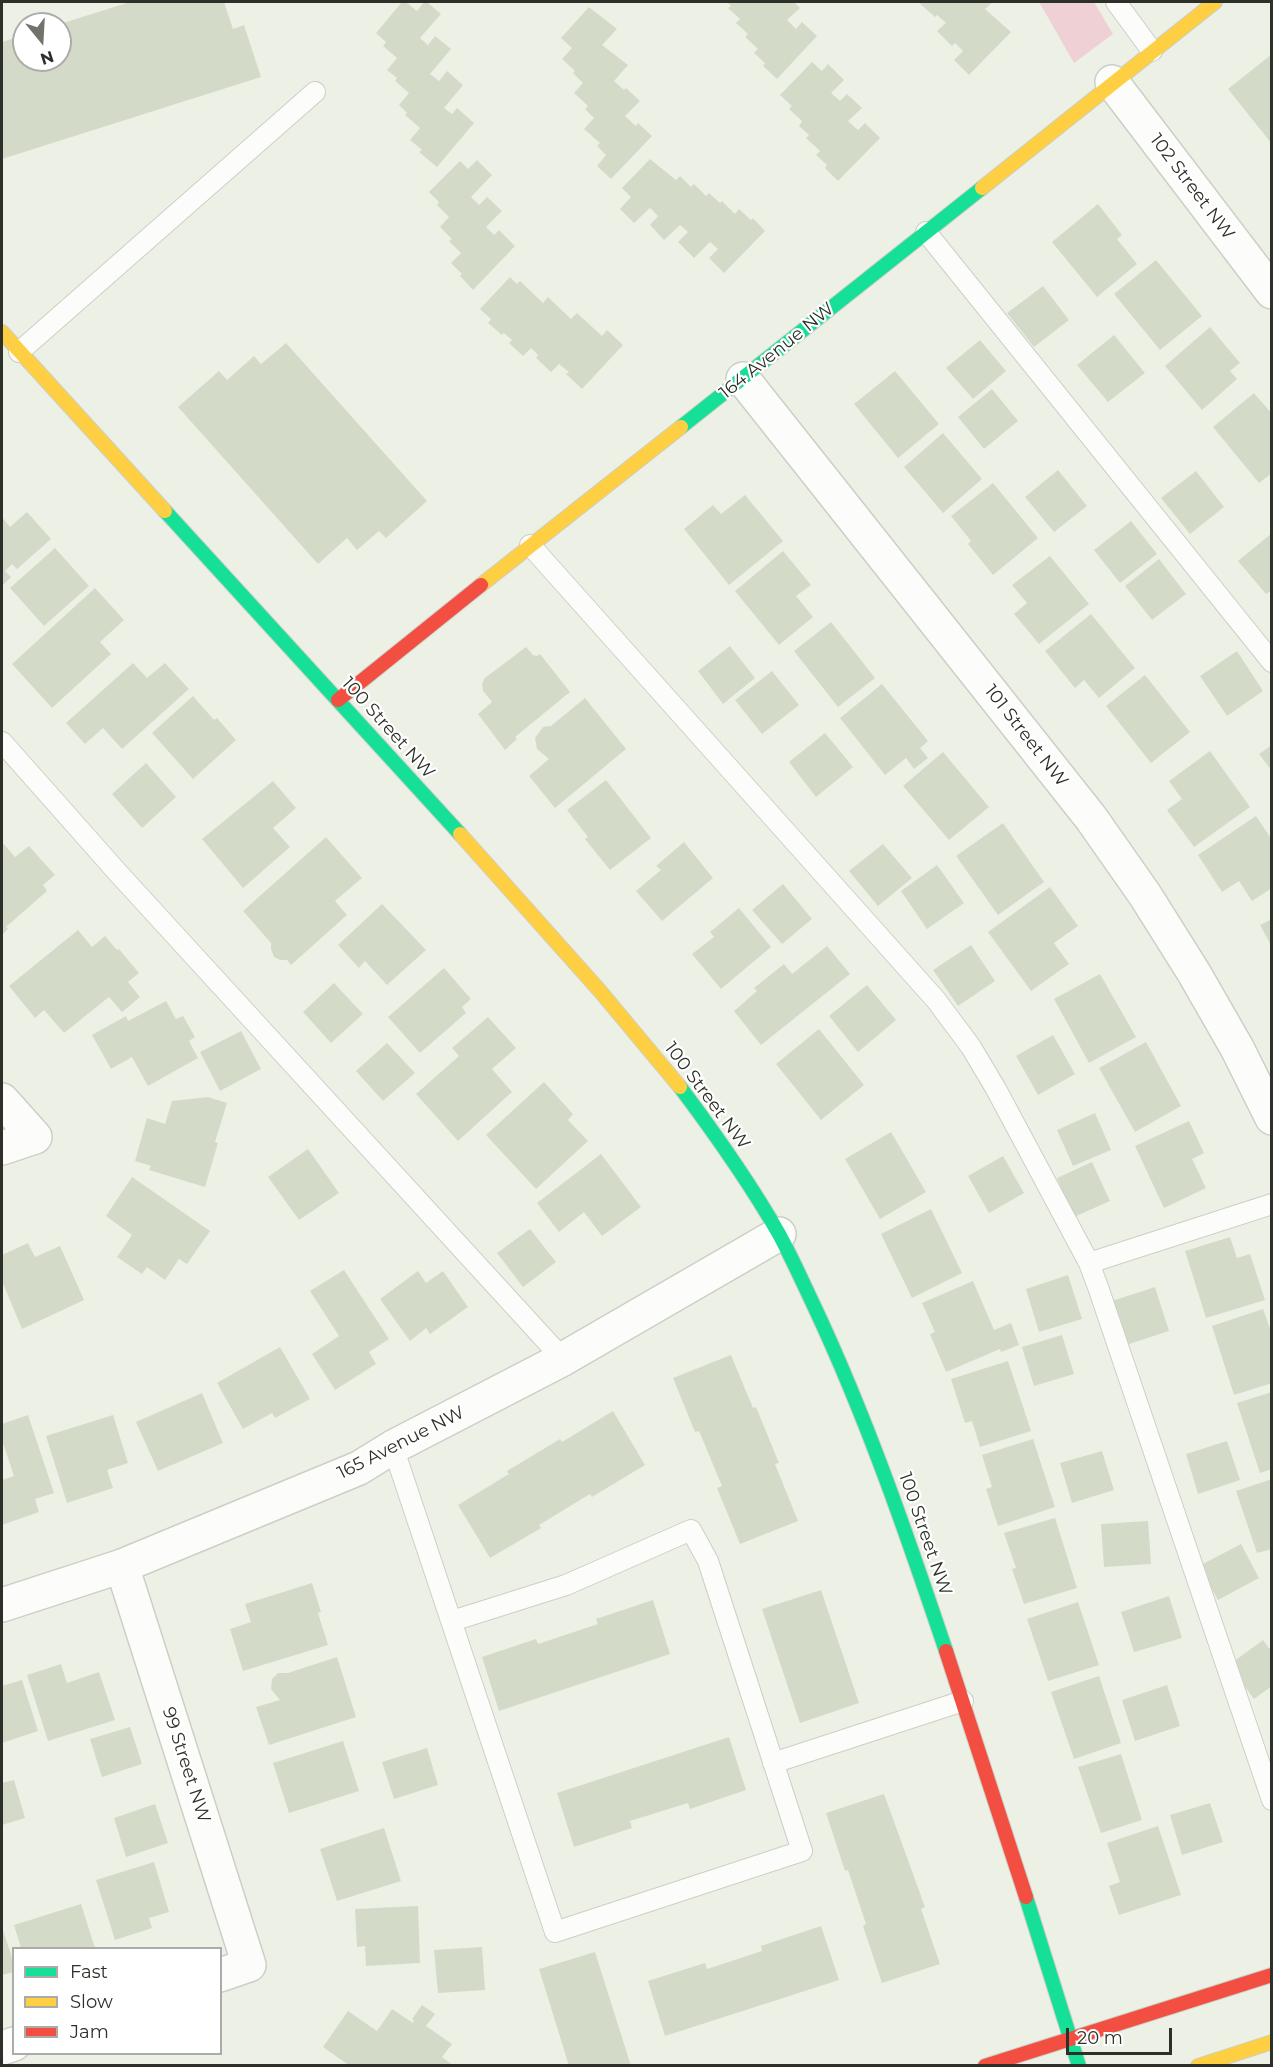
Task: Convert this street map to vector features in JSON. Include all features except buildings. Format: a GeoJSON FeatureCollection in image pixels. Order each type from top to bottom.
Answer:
{"type":"FeatureCollection","features":[{"type":"Feature","properties":{"kind":"street","name":"164 Avenue NW"},"geometry":{"type":"LineString","coordinates":[[338,700],[530,544],[743,380],[1112,82],[1215,2]]}},
{"type":"Feature","properties":{"kind":"street","name":"102 Street NW"},"geometry":{"type":"LineString","coordinates":[[1112,82],[1272,292]]}},
{"type":"Feature","properties":{"kind":"street","name":"100 Street NW"},"geometry":{"type":"LineString","coordinates":[[2,332],[612,1004],[685,1092],[732,1157],[779,1234],[857,1402],[892,1492],[963,1701],[1078,2066]]}},
{"type":"Feature","properties":{"kind":"street","name":"101 Street NW"},"geometry":{"type":"LineString","coordinates":[[743,380],[1091,818],[1145,895],[1194,973],[1237,1048],[1272,1118]]}},
{"type":"Feature","properties":{"kind":"street"},"geometry":{"type":"LineString","coordinates":[[2,1100],[35,1137],[2,1148]]}},
{"type":"Feature","properties":{"kind":"street","name":"165 Avenue NW"},"geometry":{"type":"LineString","coordinates":[[2,1605],[122,1566],[359,1468],[393,1447],[563,1359],[779,1234]]}},
{"type":"Feature","properties":{"kind":"street","name":"99 Street NW"},"geometry":{"type":"LineString","coordinates":[[122,1566],[235,1970]]}},
{"type":"Feature","properties":{"kind":"street"},"geometry":{"type":"LineString","coordinates":[[985,2066],[1272,1975]]}},
{"type":"Feature","properties":{"kind":"street"},"geometry":{"type":"LineString","coordinates":[[1198,2066],[1272,2042]]}},
{"type":"Feature","properties":{"kind":"lane"},"geometry":{"type":"LineString","coordinates":[[1116,2],[1152,51]]}},
{"type":"Feature","properties":{"kind":"lane"},"geometry":{"type":"LineString","coordinates":[[19,352],[315,92]]}},
{"type":"Feature","properties":{"kind":"lane"},"geometry":{"type":"LineString","coordinates":[[926,232],[1272,662]]}},
{"type":"Feature","properties":{"kind":"lane"},"geometry":{"type":"LineString","coordinates":[[530,544],[936,1000],[971,1047],[996,1089],[1089,1263],[1272,1800]]}},
{"type":"Feature","properties":{"kind":"lane"},"geometry":{"type":"LineString","coordinates":[[2,742],[119,874],[563,1359]]}},
{"type":"Feature","properties":{"kind":"lane"},"geometry":{"type":"LineString","coordinates":[[1089,1263],[1272,1204]]}},
{"type":"Feature","properties":{"kind":"lane"},"geometry":{"type":"LineString","coordinates":[[393,1447],[555,1932],[802,1851],[708,1561],[691,1530],[566,1585],[452,1621]]}},
{"type":"Feature","properties":{"kind":"lane"},"geometry":{"type":"LineString","coordinates":[[773,1763],[963,1701]]}},
{"type":"Feature","properties":{"kind":"shaded area"},"geometry":{"type":"Polygon","coordinates":[[[1039,2],[1094,2],[1113,34],[1074,63],[1039,2]]]}},
{"type":"Feature","properties":{"kind":"traffic: fast"},"geometry":{"type":"LineString","coordinates":[[681,427],[982,188]]}},
{"type":"Feature","properties":{"kind":"traffic: fast"},"geometry":{"type":"LineString","coordinates":[[165,511],[460,834]]}},
{"type":"Feature","properties":{"kind":"traffic: fast"},"geometry":{"type":"LineString","coordinates":[[680,1087],[756,1196],[779,1234],[802,1280],[869,1435],[946,1651]]}},
{"type":"Feature","properties":{"kind":"traffic: fast"},"geometry":{"type":"LineString","coordinates":[[1026,1897],[1079,2066]]}},
{"type":"Feature","properties":{"kind":"traffic: slow"},"geometry":{"type":"LineString","coordinates":[[982,188],[1215,2]]}},
{"type":"Feature","properties":{"kind":"traffic: slow"},"geometry":{"type":"LineString","coordinates":[[2,332],[165,511]]}},
{"type":"Feature","properties":{"kind":"traffic: slow"},"geometry":{"type":"LineString","coordinates":[[481,585],[681,427]]}},
{"type":"Feature","properties":{"kind":"traffic: slow"},"geometry":{"type":"LineString","coordinates":[[460,834],[600,991],[680,1087]]}},
{"type":"Feature","properties":{"kind":"traffic: slow"},"geometry":{"type":"LineString","coordinates":[[1198,2066],[1272,2042]]}},
{"type":"Feature","properties":{"kind":"traffic: jam"},"geometry":{"type":"LineString","coordinates":[[338,700],[481,585]]}},
{"type":"Feature","properties":{"kind":"traffic: jam"},"geometry":{"type":"LineString","coordinates":[[946,1651],[1026,1897]]}},
{"type":"Feature","properties":{"kind":"traffic: jam"},"geometry":{"type":"LineString","coordinates":[[985,2066],[1272,1975]]}}]}
